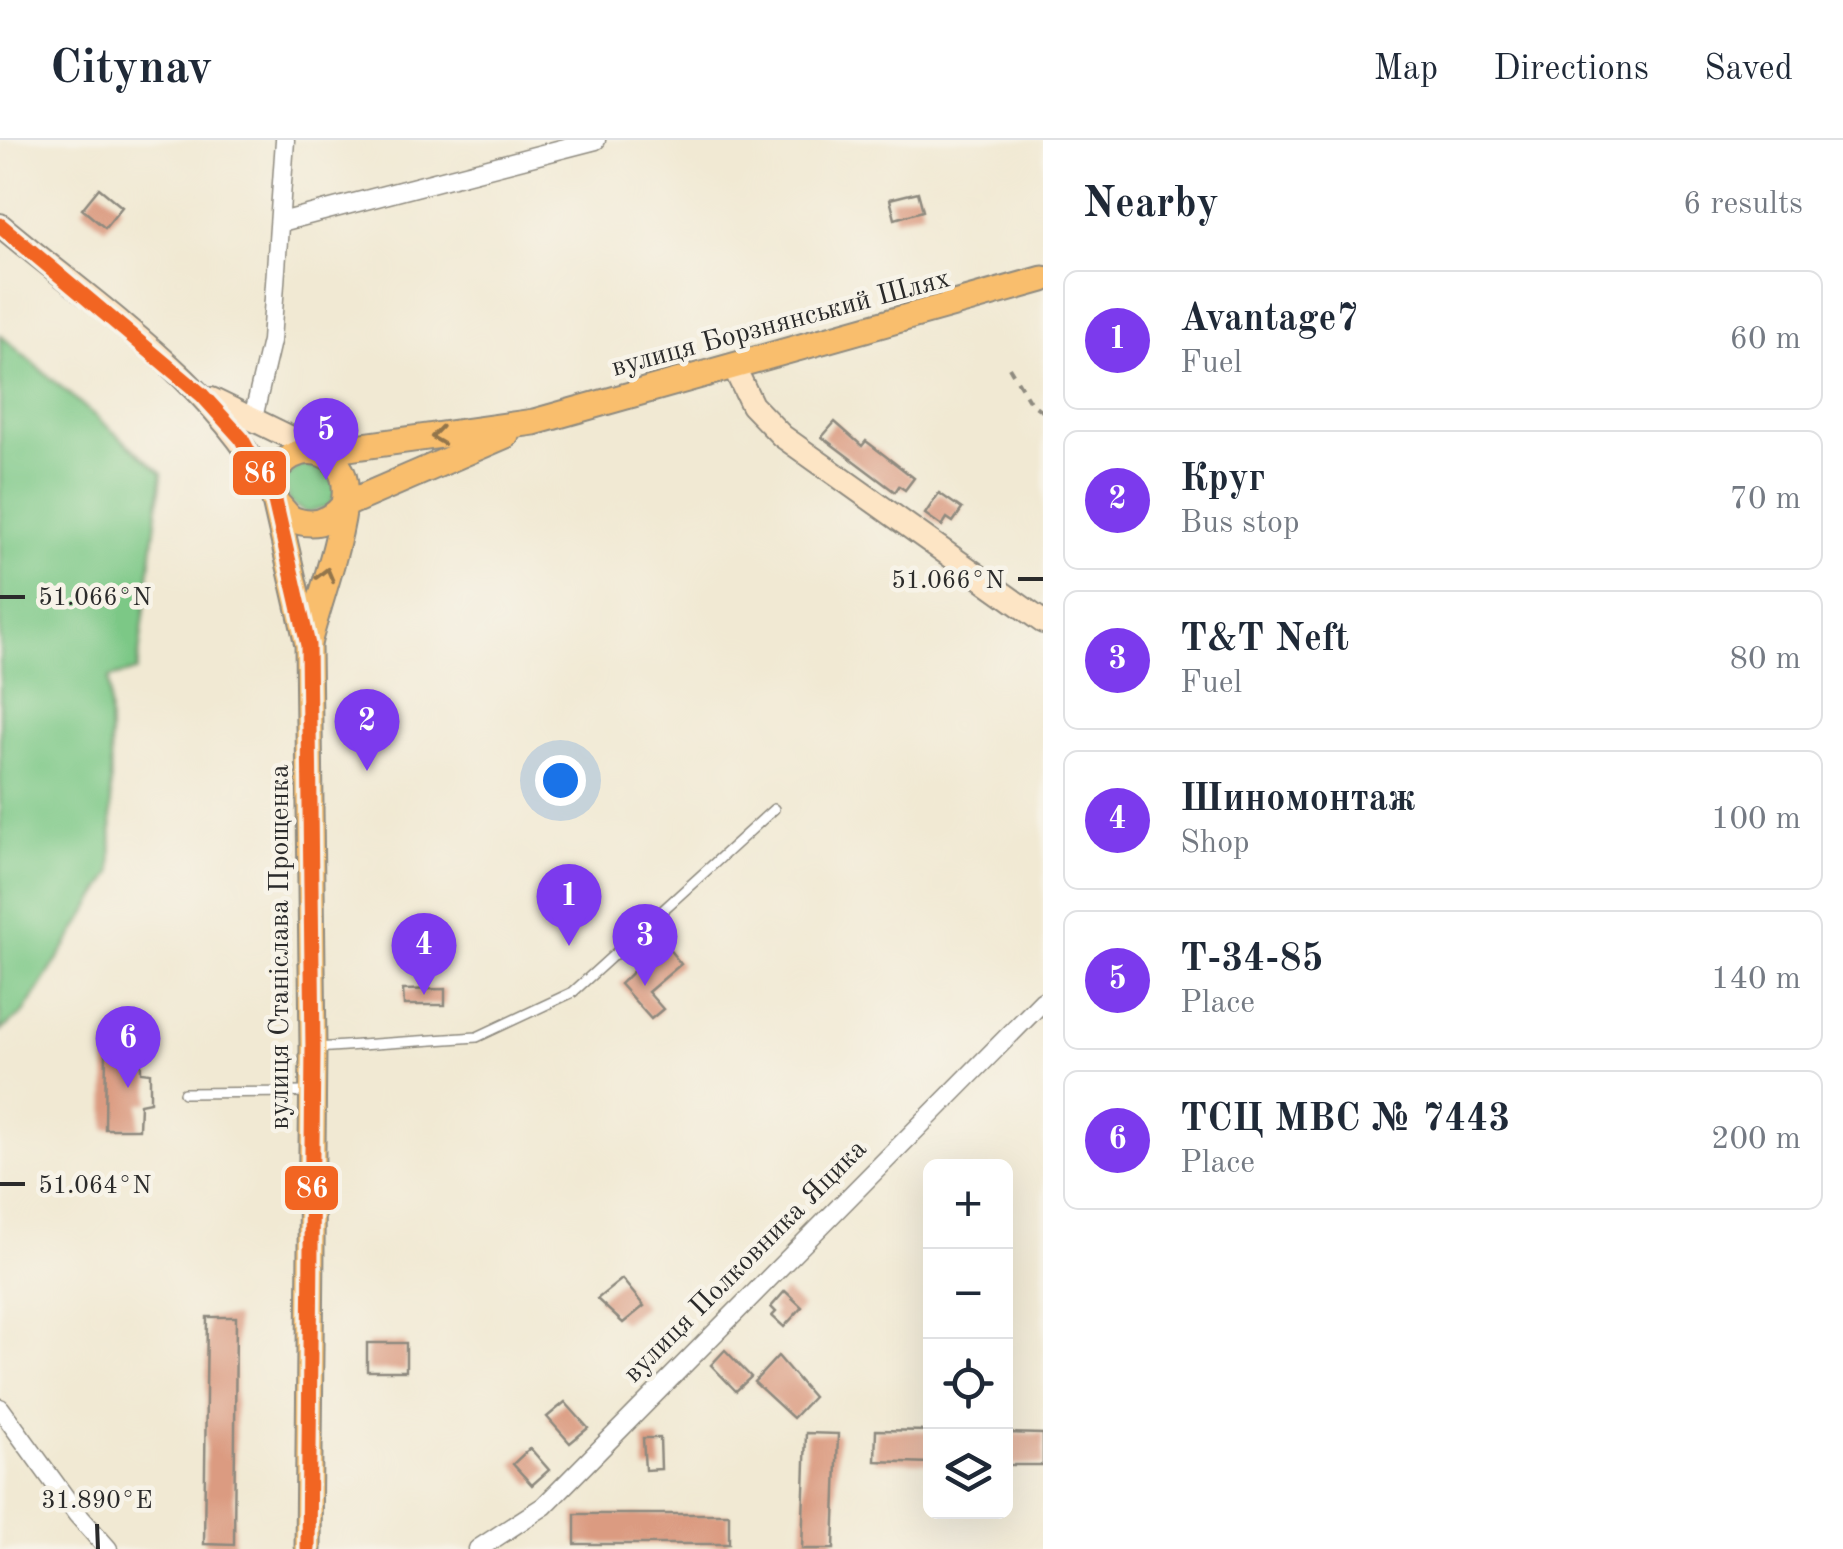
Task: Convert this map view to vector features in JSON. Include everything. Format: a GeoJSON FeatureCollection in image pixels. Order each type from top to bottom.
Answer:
{"type":"FeatureCollection","features":[{"type":"Feature","properties":{"kind":"main road","name":"вулиця Борзнянський Шлях"},"geometry":{"type":"LineString","coordinates":[[320,452],[534,422],[735,369],[1043,279]]}},
{"type":"Feature","properties":{"kind":"main road","name":"вулиця Борзнянський Шлях"},"geometry":{"type":"LineString","coordinates":[[344,506],[534,422]]}},
{"type":"Feature","properties":{"kind":"main road"},"geometry":{"type":"LineString","coordinates":[[300,451],[320,452],[343,472],[344,506],[328,520],[308,524],[283,514],[275,501],[272,479],[284,461],[300,451]]}},
{"type":"Feature","properties":{"kind":"main road","name":"вулиця Станіслава Прощенка"},"geometry":{"type":"LineString","coordinates":[[275,501],[308,645],[313,1048],[308,1549]]}},
{"type":"Feature","properties":{"kind":"main road","name":"вулиця Станіслава Прощенка"},"geometry":{"type":"LineString","coordinates":[[308,645],[344,506]]}},
{"type":"Feature","properties":{"kind":"street"},"geometry":{"type":"LineString","coordinates":[[253,418],[271,342],[285,140]]}},
{"type":"Feature","properties":{"kind":"street"},"geometry":{"type":"LineString","coordinates":[[281,222],[596,140]]}},
{"type":"Feature","properties":{"kind":"street"},"geometry":{"type":"LineString","coordinates":[[0,225],[202,395],[241,438],[275,501]]}},
{"type":"Feature","properties":{"kind":"street"},"geometry":{"type":"LineString","coordinates":[[735,369],[752,405],[782,436],[1043,622]]}},
{"type":"Feature","properties":{"kind":"street"},"geometry":{"type":"LineString","coordinates":[[202,395],[320,452]]}},
{"type":"Feature","properties":{"kind":"street","name":"вулиця Полковника Яцика"},"geometry":{"type":"LineString","coordinates":[[478,1549],[544,1506],[1043,1001]]}},
{"type":"Feature","properties":{"kind":"street"},"geometry":{"type":"LineString","coordinates":[[0,1408],[77,1514],[108,1549]]}},
{"type":"Feature","properties":{"kind":"lane"},"geometry":{"type":"LineString","coordinates":[[313,1048],[478,1037],[527,1016],[573,992],[774,809]]}},
{"type":"Feature","properties":{"kind":"lane"},"geometry":{"type":"LineString","coordinates":[[184,1094],[313,1092]]}},
{"type":"Feature","properties":{"kind":"path"},"geometry":{"type":"LineString","coordinates":[[1008,367],[1030,402],[1043,412]]}},
{"type":"Feature","properties":{"kind":"green space"},"geometry":{"type":"Polygon","coordinates":[[[0,335],[162,473],[137,671],[109,678],[112,873],[24,1013],[0,1031],[0,335]]]}},
{"type":"Feature","properties":{"kind":"green space"},"geometry":{"type":"Polygon","coordinates":[[[302,461],[327,466],[337,491],[329,507],[306,513],[288,502],[284,480],[302,461]]]}},
{"type":"Feature","properties":{"kind":"building"},"geometry":{"type":"Polygon","coordinates":[[[99,188],[122,207],[105,228],[82,209],[99,188]]]}},
{"type":"Feature","properties":{"kind":"building"},"geometry":{"type":"Polygon","coordinates":[[[918,192],[923,211],[895,219],[890,199],[918,192]]]}},
{"type":"Feature","properties":{"kind":"building"},"geometry":{"type":"Polygon","coordinates":[[[835,422],[862,446],[866,441],[914,478],[905,490],[899,486],[895,492],[822,437],[835,422]]]}},
{"type":"Feature","properties":{"kind":"building"},"geometry":{"type":"Polygon","coordinates":[[[939,493],[962,509],[953,522],[947,518],[942,526],[925,514],[939,493]]]}},
{"type":"Feature","properties":{"kind":"building"},"geometry":{"type":"Polygon","coordinates":[[[663,942],[681,964],[648,992],[663,1009],[651,1019],[620,984],[663,942]]]}},
{"type":"Feature","properties":{"kind":"building"},"geometry":{"type":"Polygon","coordinates":[[[445,989],[445,1005],[404,1005],[403,990],[445,989]]]}},
{"type":"Feature","properties":{"kind":"building"},"geometry":{"type":"Polygon","coordinates":[[[106,1046],[140,1046],[141,1072],[150,1073],[150,1102],[140,1104],[139,1129],[105,1129],[106,1046]]]}},
{"type":"Feature","properties":{"kind":"building"},"geometry":{"type":"Polygon","coordinates":[[[622,1279],[644,1306],[623,1323],[597,1299],[622,1279]]]}},
{"type":"Feature","properties":{"kind":"building"},"geometry":{"type":"Polygon","coordinates":[[[785,1291],[802,1307],[784,1327],[772,1316],[776,1312],[771,1307],[785,1291]]]}},
{"type":"Feature","properties":{"kind":"building"},"geometry":{"type":"Polygon","coordinates":[[[207,1317],[236,1317],[234,1545],[204,1544],[207,1317]]]}},
{"type":"Feature","properties":{"kind":"building"},"geometry":{"type":"Polygon","coordinates":[[[367,1343],[406,1343],[406,1371],[367,1371],[367,1343]]]}},
{"type":"Feature","properties":{"kind":"building"},"geometry":{"type":"Polygon","coordinates":[[[725,1350],[751,1377],[736,1391],[711,1365],[725,1350]]]}},
{"type":"Feature","properties":{"kind":"building"},"geometry":{"type":"Polygon","coordinates":[[[778,1356],[813,1397],[793,1418],[754,1382],[778,1356]]]}},
{"type":"Feature","properties":{"kind":"building"},"geometry":{"type":"Polygon","coordinates":[[[565,1402],[588,1428],[570,1443],[547,1417],[565,1402]]]}},
{"type":"Feature","properties":{"kind":"building"},"geometry":{"type":"Polygon","coordinates":[[[876,1430],[923,1431],[923,1463],[875,1461],[876,1430]]]}},
{"type":"Feature","properties":{"kind":"building"},"geometry":{"type":"Polygon","coordinates":[[[806,1433],[838,1434],[834,1549],[802,1549],[806,1433]]]}},
{"type":"Feature","properties":{"kind":"building"},"geometry":{"type":"Polygon","coordinates":[[[1013,1433],[1043,1434],[1043,1465],[1013,1465],[1013,1433]]]}},
{"type":"Feature","properties":{"kind":"building"},"geometry":{"type":"Polygon","coordinates":[[[643,1438],[660,1438],[661,1469],[645,1470],[643,1438]]]}},
{"type":"Feature","properties":{"kind":"building"},"geometry":{"type":"Polygon","coordinates":[[[530,1448],[549,1470],[532,1485],[513,1464],[530,1448]]]}},
{"type":"Feature","properties":{"kind":"building"},"geometry":{"type":"Polygon","coordinates":[[[575,1514],[729,1514],[729,1544],[575,1544],[575,1514]]]}},
{"type":"Feature","properties":{"kind":"transit line","name":"86"},"geometry":{"type":"LineString","coordinates":[[0,225],[202,395],[241,438],[275,501],[308,645],[313,1048],[308,1549]]}},
{"type":"Feature","properties":{"kind":"place","name":"Т-34-85"},"geometry":{"type":"Point","coordinates":[326,480]}},
{"type":"Feature","properties":{"kind":"place","name":"Круг"},"geometry":{"type":"Point","coordinates":[367,771]}},
{"type":"Feature","properties":{"kind":"place","name":"Avantage7"},"geometry":{"type":"Point","coordinates":[569,946]}},
{"type":"Feature","properties":{"kind":"place","name":"T&T Neft"},"geometry":{"type":"Point","coordinates":[645,986]}},
{"type":"Feature","properties":{"kind":"place","name":"Шиномонтаж"},"geometry":{"type":"Point","coordinates":[424,995]}},
{"type":"Feature","properties":{"kind":"place","name":"ТСЦ МВС № 7443"},"geometry":{"type":"Point","coordinates":[128,1088]}}]}
